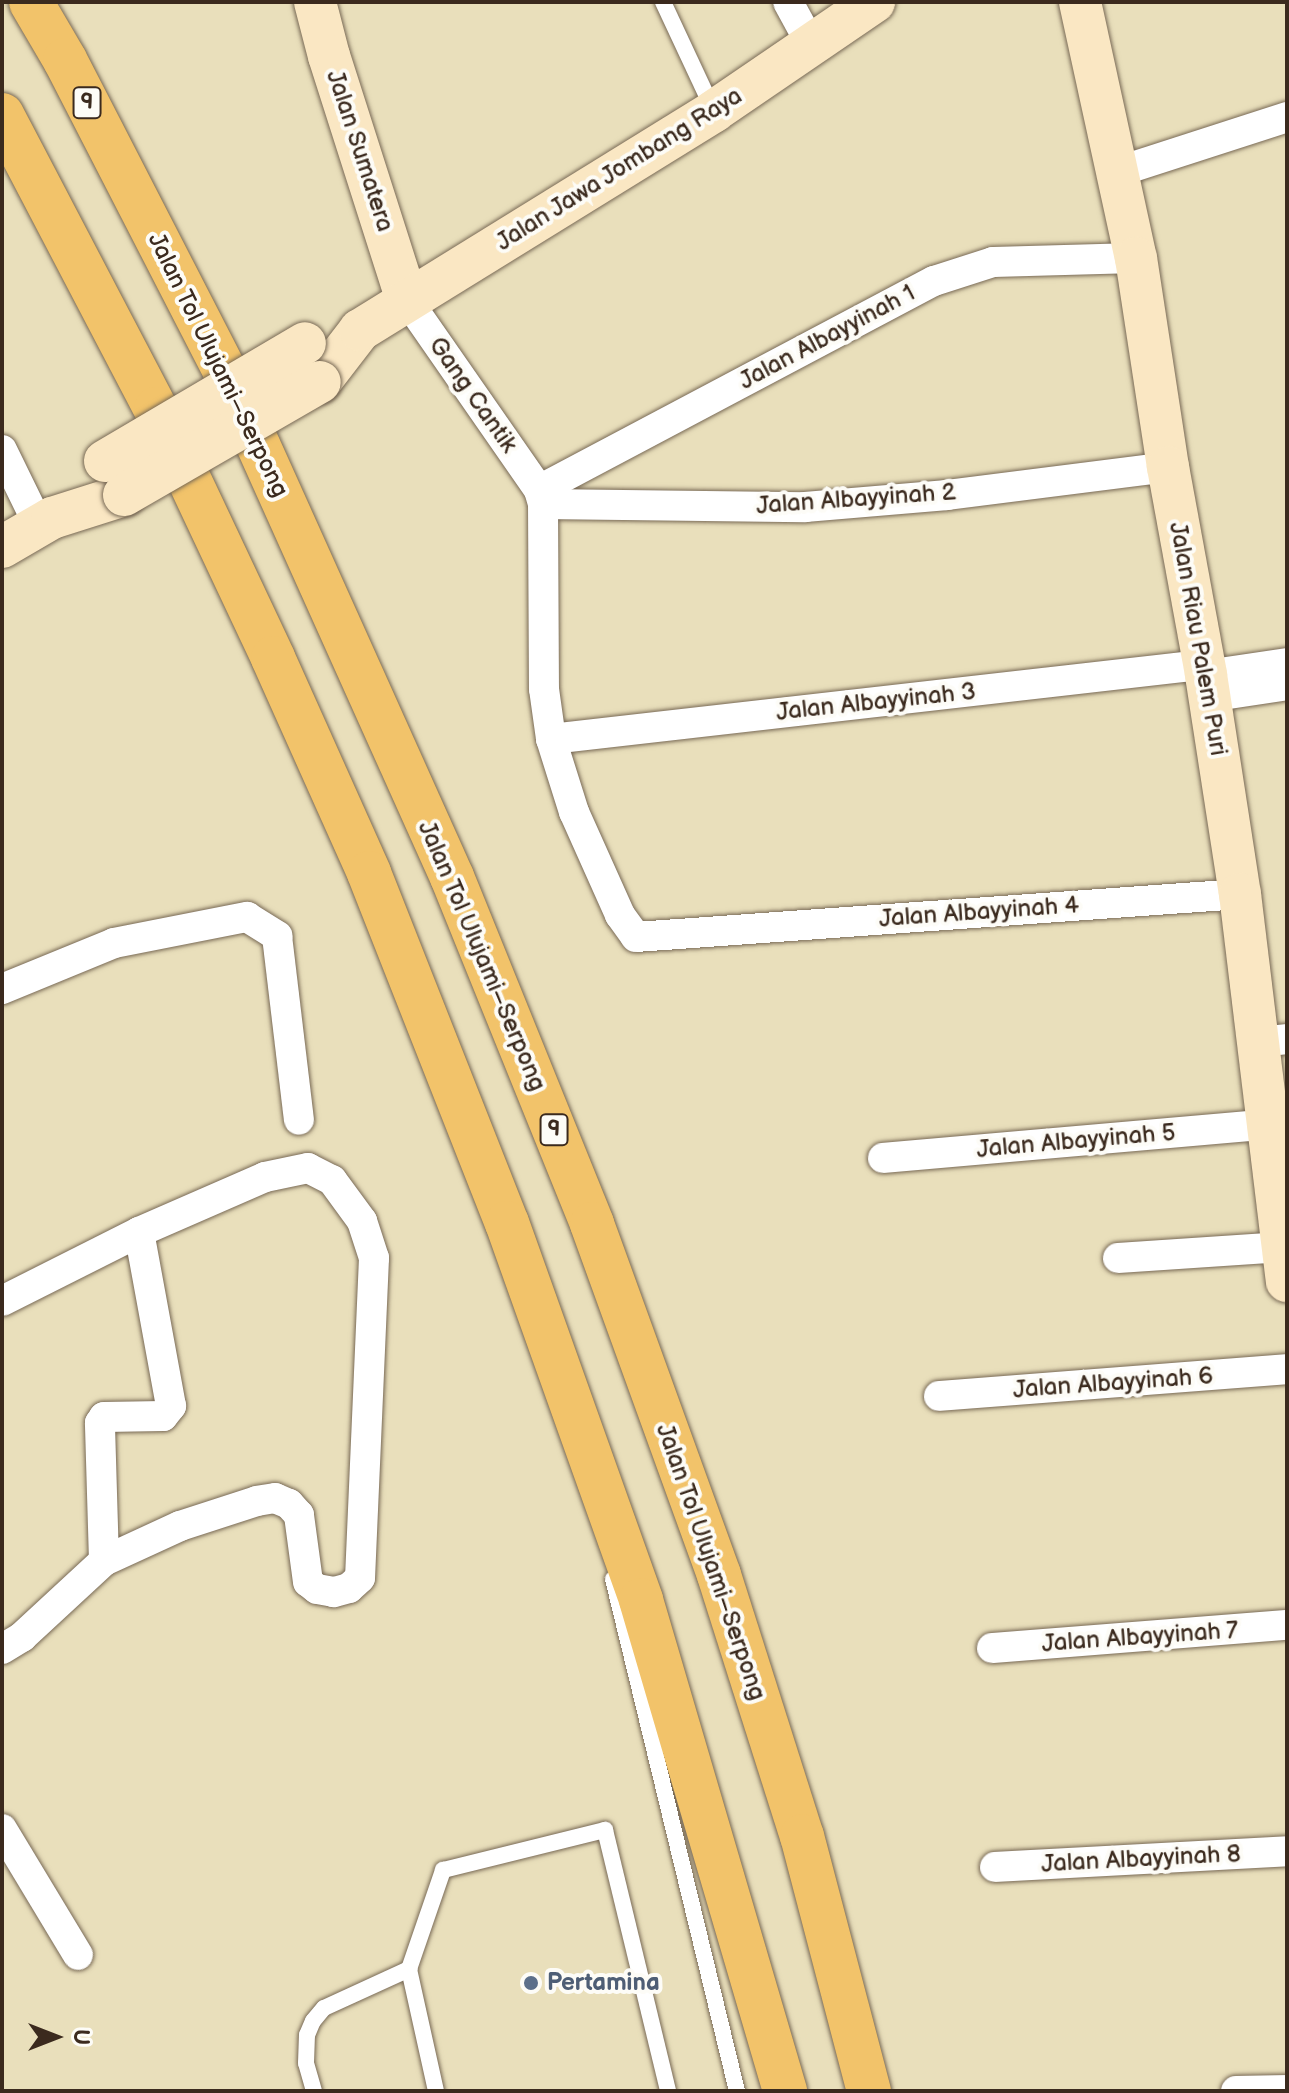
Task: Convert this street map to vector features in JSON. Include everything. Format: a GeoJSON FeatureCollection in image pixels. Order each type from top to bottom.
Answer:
{"type":"FeatureCollection","features":[{"type":"Feature","properties":{"kind":"highway","name":"Jalan Tol Ulujami–Serpong"},"geometry":{"type":"LineString","coordinates":[[31,2],[65,60],[224,369],[452,877],[587,1209],[719,1575],[802,1836],[869,2091]]}},
{"type":"Feature","properties":{"kind":"highway"},"geometry":{"type":"LineString","coordinates":[[2,115],[156,409],[267,644],[369,873],[507,1223],[641,1600],[785,2091]]}},
{"type":"Feature","properties":{"kind":"street","name":"Jalan Sumatera"},"geometry":{"type":"LineString","coordinates":[[315,2],[329,56],[407,300]]}},
{"type":"Feature","properties":{"kind":"street"},"geometry":{"type":"LineString","coordinates":[[788,2],[812,46]]}},
{"type":"Feature","properties":{"kind":"street","name":"Jalan Jawa Jombang Raya"},"geometry":{"type":"LineString","coordinates":[[2,547],[115,478],[305,343],[360,330],[714,111],[874,2]]}},
{"type":"Feature","properties":{"kind":"street","name":"Jalan Riau Palem Puri"},"geometry":{"type":"LineString","coordinates":[[1080,2],[1136,258],[1240,894],[1273,1040],[1269,1124],[1283,1195],[1285,1264]]}},
{"type":"Feature","properties":{"kind":"street"},"geometry":{"type":"LineString","coordinates":[[1117,172],[1287,117]]}},
{"type":"Feature","properties":{"kind":"street","name":"Jalan Albayyinah 1"},"geometry":{"type":"LineString","coordinates":[[541,497],[934,281],[993,262],[1136,258]]}},
{"type":"Feature","properties":{"kind":"street","name":"Gang Cantik"},"geometry":{"type":"LineString","coordinates":[[407,300],[541,497]]}},
{"type":"Feature","properties":{"kind":"street","name":"Jalan Jawa Jombang Raya"},"geometry":{"type":"LineString","coordinates":[[115,478],[320,382],[360,330]]}},
{"type":"Feature","properties":{"kind":"street"},"geometry":{"type":"LineString","coordinates":[[2,450],[45,522]]}},
{"type":"Feature","properties":{"kind":"street","name":"Jalan Albayyinah 2"},"geometry":{"type":"LineString","coordinates":[[541,497],[805,507],[947,495],[1168,467]]}},
{"type":"Feature","properties":{"kind":"street"},"geometry":{"type":"LineString","coordinates":[[541,497],[544,689],[551,739]]}},
{"type":"Feature","properties":{"kind":"street"},"geometry":{"type":"LineString","coordinates":[[1206,679],[1287,663]]}},
{"type":"Feature","properties":{"kind":"street"},"geometry":{"type":"LineString","coordinates":[[1206,679],[1287,685]]}},
{"type":"Feature","properties":{"kind":"street","name":"Jalan Albayyinah 3"},"geometry":{"type":"LineString","coordinates":[[551,739],[1206,679]]}},
{"type":"Feature","properties":{"kind":"street","name":"Jalan Albayyinah 4"},"geometry":{"type":"LineString","coordinates":[[551,739],[574,812],[620,915],[636,937],[1240,894]]}},
{"type":"Feature","properties":{"kind":"street"},"geometry":{"type":"LineString","coordinates":[[2,989],[114,943],[247,917],[277,936],[299,1120]]}},
{"type":"Feature","properties":{"kind":"street","name":"Jalan Albayyinah 5"},"geometry":{"type":"LineString","coordinates":[[883,1158],[1269,1124]]}},
{"type":"Feature","properties":{"kind":"street"},"geometry":{"type":"LineString","coordinates":[[2,1301],[139,1232],[265,1177],[308,1168],[332,1180],[362,1221],[374,1258],[360,1578],[349,1588],[334,1592],[317,1589],[308,1582],[299,1515],[289,1504],[275,1498],[257,1501],[180,1526],[104,1561],[22,1637],[2,1649]]}},
{"type":"Feature","properties":{"kind":"street"},"geometry":{"type":"LineString","coordinates":[[104,1561],[100,1423],[104,1417],[163,1416],[171,1406],[139,1232]]}},
{"type":"Feature","properties":{"kind":"street"},"geometry":{"type":"LineString","coordinates":[[1118,1258],[1285,1264]]}},
{"type":"Feature","properties":{"kind":"street","name":"Jalan Albayyinah 6"},"geometry":{"type":"LineString","coordinates":[[939,1396],[1287,1369]]}},
{"type":"Feature","properties":{"kind":"street","name":"Jalan Albayyinah 7"},"geometry":{"type":"LineString","coordinates":[[992,1648],[1287,1625]]}},
{"type":"Feature","properties":{"kind":"street"},"geometry":{"type":"LineString","coordinates":[[2,1829],[78,1955]]}},
{"type":"Feature","properties":{"kind":"street","name":"Jalan Albayyinah 8"},"geometry":{"type":"LineString","coordinates":[[995,1867],[1287,1851]]}},
{"type":"Feature","properties":{"kind":"street"},"geometry":{"type":"LineString","coordinates":[[1236,2091],[1287,2090]]}},
{"type":"Feature","properties":{"kind":"lane"},"geometry":{"type":"LineString","coordinates":[[663,2],[714,111]]}},
{"type":"Feature","properties":{"kind":"lane"},"geometry":{"type":"LineString","coordinates":[[576,1415],[628,1645],[737,2091]]}},
{"type":"Feature","properties":{"kind":"lane"},"geometry":{"type":"LineString","coordinates":[[436,2091],[409,1969],[443,1870],[605,1830],[668,2091]]}},
{"type":"Feature","properties":{"kind":"lane"},"geometry":{"type":"LineString","coordinates":[[314,2091],[306,2063],[307,2035],[313,2021],[324,2008],[409,1969]]}},
{"type":"Feature","properties":{"kind":"place","name":"Pertamina"},"geometry":{"type":"Point","coordinates":[531,1983]}}]}
